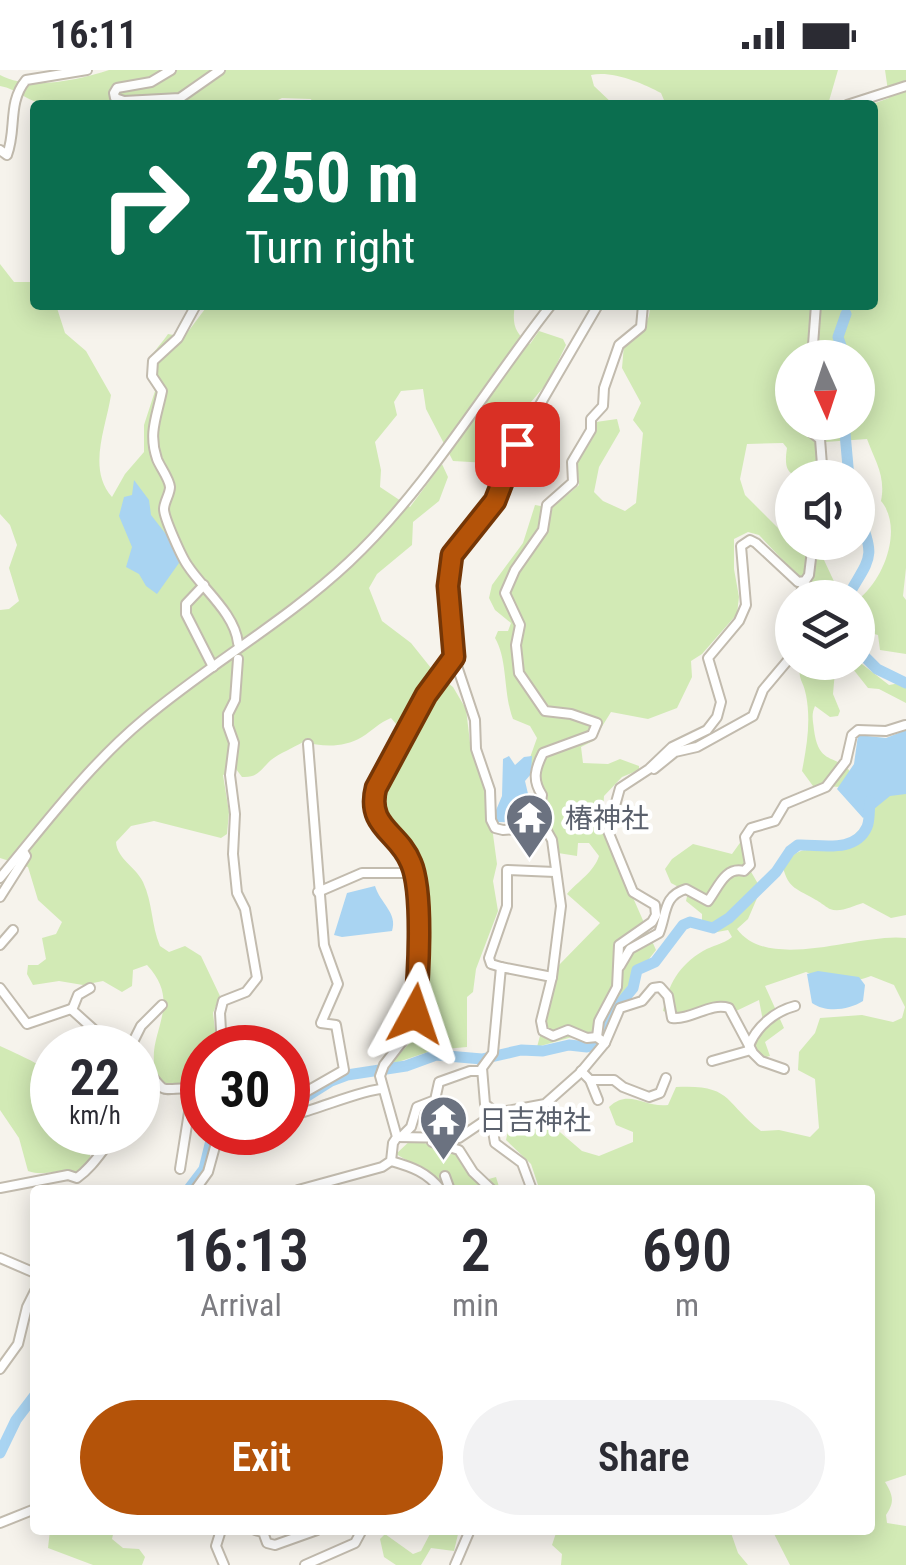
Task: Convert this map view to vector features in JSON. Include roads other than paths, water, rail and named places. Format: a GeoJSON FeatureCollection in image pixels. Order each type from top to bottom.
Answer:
{"type":"FeatureCollection","features":[{"type":"Feature","properties":{"kind":"street"},"geometry":{"type":"LineString","coordinates":[[0,150],[7,155],[14,131],[13,101],[26,80],[87,70]]}},
{"type":"Feature","properties":{"kind":"street"},"geometry":{"type":"LineString","coordinates":[[172,70],[151,82],[117,88],[116,98],[180,98],[220,70]]}},
{"type":"Feature","properties":{"kind":"street"},"geometry":{"type":"LineString","coordinates":[[868,100],[906,86]]}},
{"type":"Feature","properties":{"kind":"street"},"geometry":{"type":"LineString","coordinates":[[193,310],[178,338],[154,361],[152,376],[162,392],[151,425],[157,458],[170,487],[164,510],[169,529],[185,563],[237,634],[238,643]]}},
{"type":"Feature","properties":{"kind":"street"},"geometry":{"type":"LineString","coordinates":[[0,878],[114,746],[142,720],[322,586],[390,520],[547,310]]}},
{"type":"Feature","properties":{"kind":"street"},"geometry":{"type":"LineString","coordinates":[[544,827],[503,830],[495,828],[490,820],[490,790],[476,749],[475,720],[454,657],[448,586],[452,555],[495,501],[517,444],[595,310]]}},
{"type":"Feature","properties":{"kind":"street"},"geometry":{"type":"LineString","coordinates":[[601,1040],[568,1030],[552,1036],[542,1030],[561,906],[552,840],[539,817],[542,796],[535,784],[543,752],[592,734],[597,722],[545,712],[519,673],[516,645],[520,625],[506,593],[515,570],[543,530],[548,506],[573,482],[572,462],[603,406],[604,388],[619,345],[641,326],[643,310]]}},
{"type":"Feature","properties":{"kind":"street"},"geometry":{"type":"LineString","coordinates":[[813,340],[816,310]]}},
{"type":"Feature","properties":{"kind":"street"},"geometry":{"type":"LineString","coordinates":[[601,1040],[599,1021],[617,987],[619,945],[656,915],[655,905],[633,892],[608,832],[620,788],[649,769],[672,747],[708,730],[717,718],[721,702],[708,658],[739,620],[746,605],[742,546],[750,540],[756,543],[793,580]]}},
{"type":"Feature","properties":{"kind":"street"},"geometry":{"type":"LineString","coordinates":[[204,585],[186,604],[186,614],[221,662]]}},
{"type":"Feature","properties":{"kind":"street"},"geometry":{"type":"LineString","coordinates":[[400,1137],[380,1076],[411,1030],[415,1014],[420,960],[415,873],[410,859],[376,818],[372,803],[376,788],[426,695],[454,657]]}},
{"type":"Feature","properties":{"kind":"street"},"geometry":{"type":"LineString","coordinates":[[221,1025],[224,1001],[246,992],[257,978],[232,854],[236,814],[230,775],[234,743],[228,714],[235,700],[238,659]]}},
{"type":"Feature","properties":{"kind":"street"},"geometry":{"type":"LineString","coordinates":[[649,769],[654,770],[674,752],[697,747],[753,716],[763,690],[775,676]]}},
{"type":"Feature","properties":{"kind":"street"},"geometry":{"type":"LineString","coordinates":[[620,967],[630,950],[659,933],[667,902],[674,892],[686,889],[708,901],[728,872],[744,871],[750,865],[745,838],[751,828],[775,821],[785,804],[826,787],[846,761],[852,735],[858,730],[886,731],[905,725]]}},
{"type":"Feature","properties":{"kind":"street"},"geometry":{"type":"LineString","coordinates":[[308,744],[324,945],[338,984],[322,1023],[336,1025],[344,1070],[310,1089]]}},
{"type":"Feature","properties":{"kind":"street"},"geometry":{"type":"LineString","coordinates":[[0,897],[26,856],[23,850]]}},
{"type":"Feature","properties":{"kind":"street"},"geometry":{"type":"LineString","coordinates":[[552,977],[501,968],[491,964],[489,958],[507,906],[507,870],[556,872]]}},
{"type":"Feature","properties":{"kind":"street"},"geometry":{"type":"LineString","coordinates":[[318,892],[362,873],[415,873]]}},
{"type":"Feature","properties":{"kind":"street"},"geometry":{"type":"LineString","coordinates":[[0,945],[14,930]]}},
{"type":"Feature","properties":{"kind":"street"},"geometry":{"type":"LineString","coordinates":[[501,968],[493,1052],[482,1071],[485,1104],[493,1116],[495,1143],[522,1163],[530,1185]]}},
{"type":"Feature","properties":{"kind":"street"},"geometry":{"type":"LineString","coordinates":[[400,1137],[458,1138],[493,1116],[545,1104],[581,1072],[620,1008],[642,1001],[653,988],[660,987],[668,996],[672,1018],[680,1019],[716,1006],[728,1008],[761,1061],[784,1069]]}},
{"type":"Feature","properties":{"kind":"street"},"geometry":{"type":"LineString","coordinates":[[0,988],[27,1024],[72,1010],[78,996],[90,988]]}},
{"type":"Feature","properties":{"kind":"street"},"geometry":{"type":"LineString","coordinates":[[143,1025],[162,1005]]}},
{"type":"Feature","properties":{"kind":"street"},"geometry":{"type":"LineString","coordinates":[[750,1048],[751,1039],[779,1011],[795,1006]]}},
{"type":"Feature","properties":{"kind":"street"},"geometry":{"type":"LineString","coordinates":[[72,1010],[87,1025]]}},
{"type":"Feature","properties":{"kind":"street"},"geometry":{"type":"LineString","coordinates":[[712,1061],[750,1048]]}},
{"type":"Feature","properties":{"kind":"street"},"geometry":{"type":"LineString","coordinates":[[321,1185],[382,1167],[391,1160],[393,1143],[411,1126],[417,1107],[434,1100],[439,1082],[482,1071]]}},
{"type":"Feature","properties":{"kind":"street"},"geometry":{"type":"LineString","coordinates":[[581,1072],[590,1080],[598,1100]]}},
{"type":"Feature","properties":{"kind":"street"},"geometry":{"type":"LineString","coordinates":[[590,1080],[614,1080],[649,1097],[660,1092],[666,1078]]}},
{"type":"Feature","properties":{"kind":"street"},"geometry":{"type":"LineString","coordinates":[[310,1110],[382,1089]]}},
{"type":"Feature","properties":{"kind":"street"},"geometry":{"type":"LineString","coordinates":[[424,1138],[458,1150],[487,1185]]}},
{"type":"Feature","properties":{"kind":"street"},"geometry":{"type":"LineString","coordinates":[[0,1188],[68,1176],[77,1178],[94,1166],[100,1155]]}},
{"type":"Feature","properties":{"kind":"street"},"geometry":{"type":"LineString","coordinates":[[180,1169],[183,1155]]}},
{"type":"Feature","properties":{"kind":"street"},"geometry":{"type":"LineString","coordinates":[[199,1185],[213,1155]]}},
{"type":"Feature","properties":{"kind":"street"},"geometry":{"type":"LineString","coordinates":[[391,1160],[416,1168],[437,1185]]}},
{"type":"Feature","properties":{"kind":"street"},"geometry":{"type":"LineString","coordinates":[[445,1176],[448,1185]]}},
{"type":"Feature","properties":{"kind":"street"},"geometry":{"type":"LineString","coordinates":[[77,1178],[78,1185]]}},
{"type":"Feature","properties":{"kind":"street"},"geometry":{"type":"LineString","coordinates":[[332,1180],[336,1185]]}},
{"type":"Feature","properties":{"kind":"street"},"geometry":{"type":"LineString","coordinates":[[0,1258],[30,1271]]}},
{"type":"Feature","properties":{"kind":"street"},"geometry":{"type":"LineString","coordinates":[[0,1369],[18,1344],[30,1301]]}},
{"type":"Feature","properties":{"kind":"street"},"geometry":{"type":"LineString","coordinates":[[0,1523],[30,1510]]}},
{"type":"Feature","properties":{"kind":"street"},"geometry":{"type":"LineString","coordinates":[[219,1535],[216,1546],[224,1565]]}},
{"type":"Feature","properties":{"kind":"street"},"geometry":{"type":"LineString","coordinates":[[264,1535],[267,1544],[275,1545],[303,1535]]}},
{"type":"Feature","properties":{"kind":"street"},"geometry":{"type":"LineString","coordinates":[[305,1565],[355,1543],[359,1535]]}},
{"type":"Feature","properties":{"kind":"street"},"geometry":{"type":"LineString","coordinates":[[455,1565],[468,1535]]}},
{"type":"Feature","properties":{"kind":"water"},"geometry":{"type":"Polygon","coordinates":[[[134,480],[149,500],[151,515],[176,547],[179,563],[157,594],[139,574],[126,567],[132,547],[119,516],[124,497],[132,495],[134,480]]]}},
{"type":"Feature","properties":{"kind":"water"},"geometry":{"type":"Polygon","coordinates":[[[906,730],[906,794],[890,796],[863,818],[837,789],[854,764],[858,735],[886,738],[906,730]]]}},
{"type":"Feature","properties":{"kind":"water"},"geometry":{"type":"Polygon","coordinates":[[[509,756],[515,765],[532,756],[531,774],[525,781],[535,805],[536,823],[495,822],[502,796],[503,759],[509,756]]]}},
{"type":"Feature","properties":{"kind":"water"},"geometry":{"type":"Polygon","coordinates":[[[375,886],[391,913],[392,931],[334,935],[347,893],[375,886]]]}},
{"type":"Feature","properties":{"kind":"water"},"geometry":{"type":"Polygon","coordinates":[[[818,971],[859,977],[865,985],[863,1001],[838,1009],[812,1003],[807,974],[818,971]]]}},
{"type":"Feature","properties":{"kind":"waterway"},"geometry":{"type":"LineString","coordinates":[[839,340],[846,314]]}},
{"type":"Feature","properties":{"kind":"waterway"},"geometry":{"type":"LineString","coordinates":[[846,440],[847,460]]}},
{"type":"Feature","properties":{"kind":"waterway"},"geometry":{"type":"LineString","coordinates":[[857,580],[868,560]]}},
{"type":"Feature","properties":{"kind":"waterway"},"geometry":{"type":"LineString","coordinates":[[875,667],[906,683]]}},
{"type":"Feature","properties":{"kind":"waterway"},"geometry":{"type":"LineString","coordinates":[[310,1094],[347,1075],[406,1066],[436,1055],[482,1059],[521,1050],[596,1045],[633,988],[637,970],[655,962],[683,925],[690,922],[713,928],[729,918],[798,845],[836,846],[854,841],[867,827],[870,801]]}},
{"type":"Feature","properties":{"kind":"waterway"},"geometry":{"type":"LineString","coordinates":[[192,1185],[204,1169],[207,1155]]}},
{"type":"Feature","properties":{"kind":"waterway"},"geometry":{"type":"LineString","coordinates":[[0,1453],[30,1402]]}},
{"type":"Feature","properties":{"kind":"place","name":"椿神社"},"geometry":{"type":"Point","coordinates":[530,860]}},
{"type":"Feature","properties":{"kind":"place","name":"日吉神社"},"geometry":{"type":"Point","coordinates":[444,1162]}}]}
